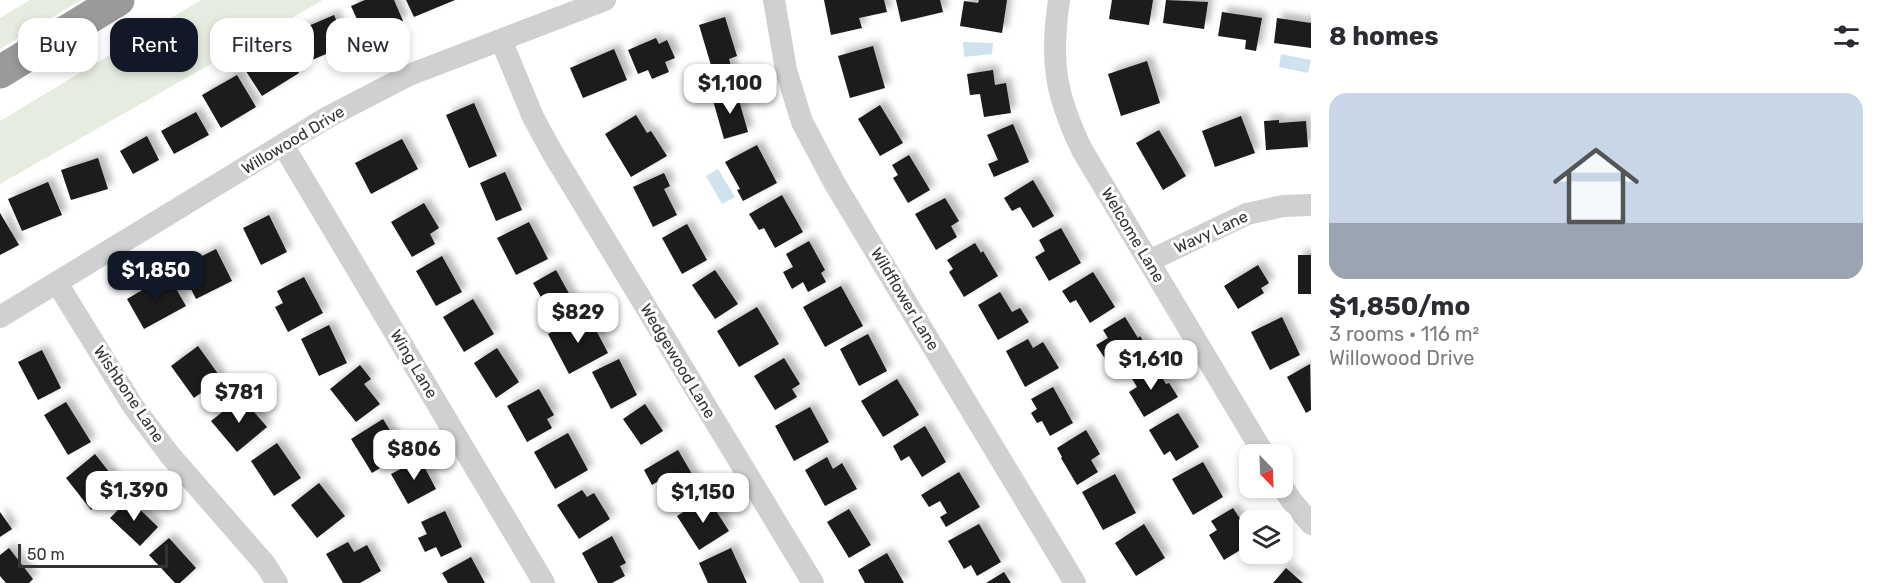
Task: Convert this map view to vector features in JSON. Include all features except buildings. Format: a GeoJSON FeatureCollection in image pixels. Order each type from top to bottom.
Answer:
{"type":"FeatureCollection","features":[{"type":"Feature","properties":{"kind":"highway"},"geometry":{"type":"LineString","coordinates":[[0,72],[118,0]]}},
{"type":"Feature","properties":{"kind":"street","name":"Willowood Drive"},"geometry":{"type":"LineString","coordinates":[[0,317],[328,117],[409,75],[605,0]]}},
{"type":"Feature","properties":{"kind":"street","name":"Wildflower Lane"},"geometry":{"type":"LineString","coordinates":[[774,0],[786,70],[802,122],[835,184],[1075,583]]}},
{"type":"Feature","properties":{"kind":"street","name":"Welcome Lane"},"geometry":{"type":"LineString","coordinates":[[1059,0],[1054,35],[1054,63],[1060,99],[1067,120],[1082,150],[1258,444]]}},
{"type":"Feature","properties":{"kind":"street","name":"Wedgewood Lane"},"geometry":{"type":"LineString","coordinates":[[501,40],[533,117],[552,152],[813,583]]}},
{"type":"Feature","properties":{"kind":"street","name":"Wing Lane"},"geometry":{"type":"LineString","coordinates":[[283,145],[544,583]]}},
{"type":"Feature","properties":{"kind":"street","name":"Wavy Lane"},"geometry":{"type":"LineString","coordinates":[[1149,261],[1247,214],[1283,206],[1311,205]]}},
{"type":"Feature","properties":{"kind":"street","name":"Wishbone Lane"},"geometry":{"type":"LineString","coordinates":[[57,283],[133,406],[169,454],[265,564],[277,583]]}},
{"type":"Feature","properties":{"kind":"street"},"geometry":{"type":"LineString","coordinates":[[1290,498],[1311,524]]}},
{"type":"Feature","properties":{"kind":"shaded area"},"geometry":{"type":"Polygon","coordinates":[[[30,0],[81,0],[51,18],[18,18],[18,38],[0,49],[0,18],[30,0]]]}},
{"type":"Feature","properties":{"kind":"shaded area"},"geometry":{"type":"Polygon","coordinates":[[[201,0],[323,0],[291,18],[210,18],[210,64],[198,71],[198,18],[171,18],[201,0]]]}},
{"type":"Feature","properties":{"kind":"shaded area"},"geometry":{"type":"Polygon","coordinates":[[[110,55],[110,72],[197,72],[0,184],[0,121],[81,72],[98,72],[98,62],[110,55]]]}},
{"type":"Feature","properties":{"kind":"water"},"geometry":{"type":"Polygon","coordinates":[[[963,42],[993,43],[992,54],[964,57],[963,42]]]}},
{"type":"Feature","properties":{"kind":"water"},"geometry":{"type":"Polygon","coordinates":[[[1281,54],[1311,60],[1308,73],[1279,67],[1281,54]]]}},
{"type":"Feature","properties":{"kind":"water"},"geometry":{"type":"Polygon","coordinates":[[[718,169],[735,197],[722,204],[706,176],[718,169]]]}}]}
